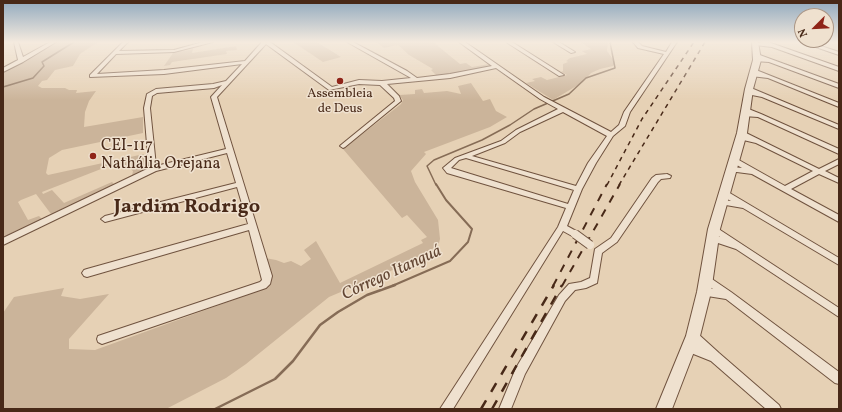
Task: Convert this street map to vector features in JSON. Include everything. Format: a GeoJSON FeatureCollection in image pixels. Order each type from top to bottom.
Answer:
{"type":"FeatureCollection","features":[{"type":"Feature","properties":{"kind":"street"},"geometry":{"type":"LineString","coordinates":[[3,70],[21,61]]}},
{"type":"Feature","properties":{"kind":"street"},"geometry":{"type":"LineString","coordinates":[[107,61],[92,76],[164,72],[246,62]]}},
{"type":"Feature","properties":{"kind":"street"},"geometry":{"type":"LineString","coordinates":[[292,61],[329,88],[365,81],[382,83],[450,76],[495,67]]}},
{"type":"Feature","properties":{"kind":"street"},"geometry":{"type":"LineString","coordinates":[[385,61],[415,79]]}},
{"type":"Feature","properties":{"kind":"street"},"geometry":{"type":"LineString","coordinates":[[487,61],[554,105],[611,135]]}},
{"type":"Feature","properties":{"kind":"street"},"geometry":{"type":"LineString","coordinates":[[539,61],[561,75]]}},
{"type":"Feature","properties":{"kind":"street"},"geometry":{"type":"LineString","coordinates":[[446,409],[562,228],[578,189],[592,163],[611,135],[622,126],[627,112],[661,61]]}},
{"type":"Feature","properties":{"kind":"street"},"geometry":{"type":"LineString","coordinates":[[668,407],[694,336],[704,292],[713,234],[742,135],[749,91],[756,61]]}},
{"type":"Feature","properties":{"kind":"street"},"geometry":{"type":"LineString","coordinates":[[773,61],[839,86]]}},
{"type":"Feature","properties":{"kind":"street"},"geometry":{"type":"LineString","coordinates":[[817,61],[839,69]]}},
{"type":"Feature","properties":{"kind":"street"},"geometry":{"type":"LineString","coordinates":[[214,97],[246,62]]}},
{"type":"Feature","properties":{"kind":"street"},"geometry":{"type":"LineString","coordinates":[[754,73],[769,77],[839,105]]}},
{"type":"Feature","properties":{"kind":"street"},"geometry":{"type":"LineString","coordinates":[[154,169],[147,108],[149,95],[156,91],[218,85],[230,80]]}},
{"type":"Feature","properties":{"kind":"street"},"geometry":{"type":"LineString","coordinates":[[343,146],[398,101],[397,98],[382,83]]}},
{"type":"Feature","properties":{"kind":"street"},"geometry":{"type":"LineString","coordinates":[[102,339],[262,285],[267,281],[267,276],[214,97],[211,89],[202,87]]}},
{"type":"Feature","properties":{"kind":"street"},"geometry":{"type":"LineString","coordinates":[[749,91],[763,95],[839,127]]}},
{"type":"Feature","properties":{"kind":"street"},"geometry":{"type":"LineString","coordinates":[[563,109],[518,131],[503,142],[452,162],[447,169],[570,207]]}},
{"type":"Feature","properties":{"kind":"street"},"geometry":{"type":"LineString","coordinates":[[746,112],[759,115],[839,152]]}},
{"type":"Feature","properties":{"kind":"street"},"geometry":{"type":"LineString","coordinates":[[742,135],[839,181]]}},
{"type":"Feature","properties":{"kind":"street"},"geometry":{"type":"LineString","coordinates":[[3,242],[154,169],[230,150]]}},
{"type":"Feature","properties":{"kind":"street"},"geometry":{"type":"LineString","coordinates":[[466,156],[578,189]]}},
{"type":"Feature","properties":{"kind":"street"},"geometry":{"type":"LineString","coordinates":[[785,189],[820,172],[839,160]]}},
{"type":"Feature","properties":{"kind":"street"},"geometry":{"type":"LineString","coordinates":[[733,165],[754,172],[839,219]]}},
{"type":"Feature","properties":{"kind":"street"},"geometry":{"type":"LineString","coordinates":[[594,248],[614,240],[655,180],[659,177],[667,176]]}},
{"type":"Feature","properties":{"kind":"street"},"geometry":{"type":"LineString","coordinates":[[105,219],[240,184]]}},
{"type":"Feature","properties":{"kind":"street"},"geometry":{"type":"LineString","coordinates":[[724,198],[745,206],[839,262]]}},
{"type":"Feature","properties":{"kind":"street"},"geometry":{"type":"LineString","coordinates":[[87,273],[252,226]]}},
{"type":"Feature","properties":{"kind":"street"},"geometry":{"type":"LineString","coordinates":[[562,228],[575,234],[594,248]]}},
{"type":"Feature","properties":{"kind":"street"},"geometry":{"type":"LineString","coordinates":[[713,234],[739,247],[839,313]]}},
{"type":"Feature","properties":{"kind":"street"},"geometry":{"type":"LineString","coordinates":[[505,409],[522,368],[562,298],[572,287],[583,285],[594,280],[594,248]]}},
{"type":"Feature","properties":{"kind":"street"},"geometry":{"type":"LineString","coordinates":[[706,279],[839,378]]}},
{"type":"Feature","properties":{"kind":"street"},"geometry":{"type":"LineString","coordinates":[[704,292],[728,295]]}},
{"type":"Feature","properties":{"kind":"street"},"geometry":{"type":"LineString","coordinates":[[694,336],[715,357],[775,409]]}},
{"type":"Feature","properties":{"kind":"street"},"geometry":{"type":"LineString","coordinates":[[690,348],[715,357]]}},
{"type":"Feature","properties":{"kind":"shaded area"},"geometry":{"type":"Polygon","coordinates":[[[22,61],[76,61],[73,66],[55,70],[47,80],[42,81],[38,86],[42,88],[65,88],[69,90],[77,90],[76,93],[96,91],[89,101],[85,112],[84,127],[143,117],[143,133],[62,150],[49,158],[46,173],[48,175],[144,154],[149,167],[132,176],[133,171],[122,163],[101,167],[101,169],[42,192],[43,194],[52,190],[64,203],[112,182],[115,185],[51,214],[36,194],[21,200],[18,202],[28,220],[39,216],[42,219],[3,237],[3,72],[22,61]]]}},
{"type":"Feature","properties":{"kind":"shaded area"},"geometry":{"type":"Polygon","coordinates":[[[167,61],[177,61],[172,62],[170,65],[164,66],[167,61]]]}},
{"type":"Feature","properties":{"kind":"shaded area"},"geometry":{"type":"Polygon","coordinates":[[[420,61],[457,61],[460,64],[466,63],[472,67],[489,64],[492,66],[437,76],[431,70],[433,69],[420,61]]]}},
{"type":"Feature","properties":{"kind":"shaded area"},"geometry":{"type":"Polygon","coordinates":[[[566,61],[615,62],[613,66],[591,73],[583,82],[553,100],[526,83],[535,81],[532,79],[541,77],[547,80],[567,75],[561,72],[563,71],[563,64],[568,62],[566,61]]]}},
{"type":"Feature","properties":{"kind":"shaded area"},"geometry":{"type":"Polygon","coordinates":[[[471,83],[483,101],[490,99],[496,111],[507,117],[490,127],[424,152],[426,154],[411,171],[415,182],[438,220],[439,243],[430,251],[395,269],[329,297],[246,364],[226,378],[166,409],[3,409],[3,313],[14,297],[64,288],[61,296],[80,299],[109,294],[69,339],[69,349],[95,350],[266,288],[265,258],[284,263],[291,261],[301,266],[311,259],[304,250],[316,241],[340,283],[423,243],[421,240],[427,237],[407,215],[402,218],[343,149],[401,104],[403,100],[399,95],[415,94],[415,90],[422,89],[424,93],[447,91],[461,94],[458,86],[471,83]]]}},
{"type":"Feature","properties":{"kind":"waterway"},"geometry":{"type":"LineString","coordinates":[[3,87],[33,78],[44,66],[42,62],[43,61]]}},
{"type":"Feature","properties":{"kind":"waterway","name":"Córrego Itanguá"},"geometry":{"type":"LineString","coordinates":[[436,185],[427,166],[434,160],[482,140],[510,125],[534,109],[569,94],[586,78],[615,68],[614,61]]}},
{"type":"Feature","properties":{"kind":"waterway","name":"Córrego Itanguá"},"geometry":{"type":"LineString","coordinates":[[392,286],[450,261],[468,242],[472,229],[446,200],[436,184]]}},
{"type":"Feature","properties":{"kind":"waterway","name":"Córrego Itanguá"},"geometry":{"type":"LineString","coordinates":[[215,409],[275,379],[293,361],[320,325],[338,312],[367,295],[395,285]]}},
{"type":"Feature","properties":{"kind":"railway"},"geometry":{"type":"LineString","coordinates":[[607,185],[642,119],[681,61]]}},
{"type":"Feature","properties":{"kind":"railway"},"geometry":{"type":"LineString","coordinates":[[619,185],[693,61]]}},
{"type":"Feature","properties":{"kind":"railway"},"geometry":{"type":"LineString","coordinates":[[553,286],[607,184]]}},
{"type":"Feature","properties":{"kind":"railway"},"geometry":{"type":"LineString","coordinates":[[562,286],[620,184]]}},
{"type":"Feature","properties":{"kind":"railway"},"geometry":{"type":"LineString","coordinates":[[481,409],[554,285]]}},
{"type":"Feature","properties":{"kind":"railway"},"geometry":{"type":"LineString","coordinates":[[492,409],[562,285]]}},
{"type":"Feature","properties":{"kind":"place","name":"Assembleia de Deus"},"geometry":{"type":"Point","coordinates":[340,81]}},
{"type":"Feature","properties":{"kind":"place","name":"CEI-117 Nathália Orejana"},"geometry":{"type":"Point","coordinates":[93,156]}},
{"type":"Feature","properties":{"kind":"district","name":"Jardim Rodrigo"},"geometry":{"type":"Point","coordinates":[187,208]}}]}
